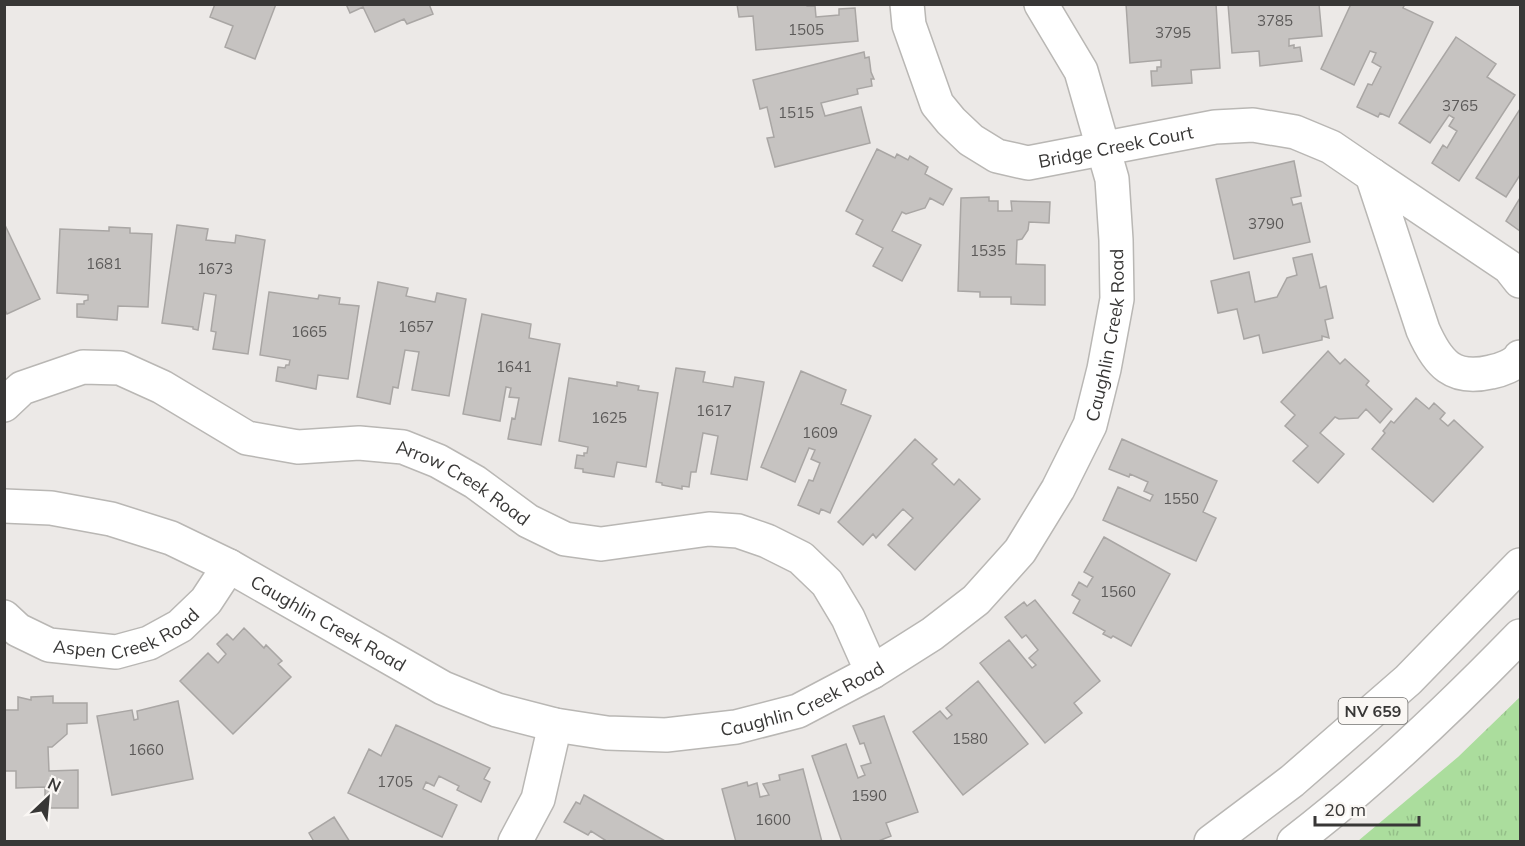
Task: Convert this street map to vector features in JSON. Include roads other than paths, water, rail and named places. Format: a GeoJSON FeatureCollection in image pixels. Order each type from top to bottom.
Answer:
{"type":"FeatureCollection","features":[{"type":"Feature","properties":{"kind":"street","name":"Bridge Creek Court"},"geometry":{"type":"LineString","coordinates":[[907,4],[909,25],[937,104],[971,140],[997,156],[1028,163],[1215,127],[1253,125],[1295,132],[1330,147],[1509,267],[1521,281]]}},
{"type":"Feature","properties":{"kind":"street","name":"Caughlin Creek Road"},"geometry":{"type":"LineString","coordinates":[[4,506],[51,508],[111,519],[171,538],[229,566],[443,688],[497,710],[555,725],[607,733],[666,735],[736,728],[798,711],[872,672],[932,634],[976,600],[1020,551],[1058,489],[1090,425],[1104,369],[1117,299],[1112,179],[1081,71],[1041,4]]}},
{"type":"Feature","properties":{"kind":"street"},"geometry":{"type":"LineString","coordinates":[[1372,175],[1423,330],[1433,353],[1456,373],[1475,376],[1497,371],[1518,361],[1521,357]]}},
{"type":"Feature","properties":{"kind":"street","name":"Arrow Creek Road"},"geometry":{"type":"LineString","coordinates":[[4,405],[22,388],[83,367],[120,368],[162,387],[247,438],[298,447],[359,443],[403,447],[430,457],[475,482],[528,521],[565,539],[601,544],[709,529],[738,531],[767,541],[801,558],[827,583],[848,618],[872,672]]}},
{"type":"Feature","properties":{"kind":"street","name":"NV 659"},"geometry":{"type":"LineString","coordinates":[[1211,842],[1292,781],[1408,680],[1521,565]]}},
{"type":"Feature","properties":{"kind":"street","name":"Aspen Creek Road"},"geometry":{"type":"LineString","coordinates":[[4,617],[18,630],[49,645],[117,652],[149,643],[180,626],[206,602],[229,566]]}},
{"type":"Feature","properties":{"kind":"street","name":"NV 659"},"geometry":{"type":"LineString","coordinates":[[1294,842],[1331,813],[1444,714],[1521,636]]}},
{"type":"Feature","properties":{"kind":"street"},"geometry":{"type":"LineString","coordinates":[[515,842],[538,799],[555,725]]}}]}
